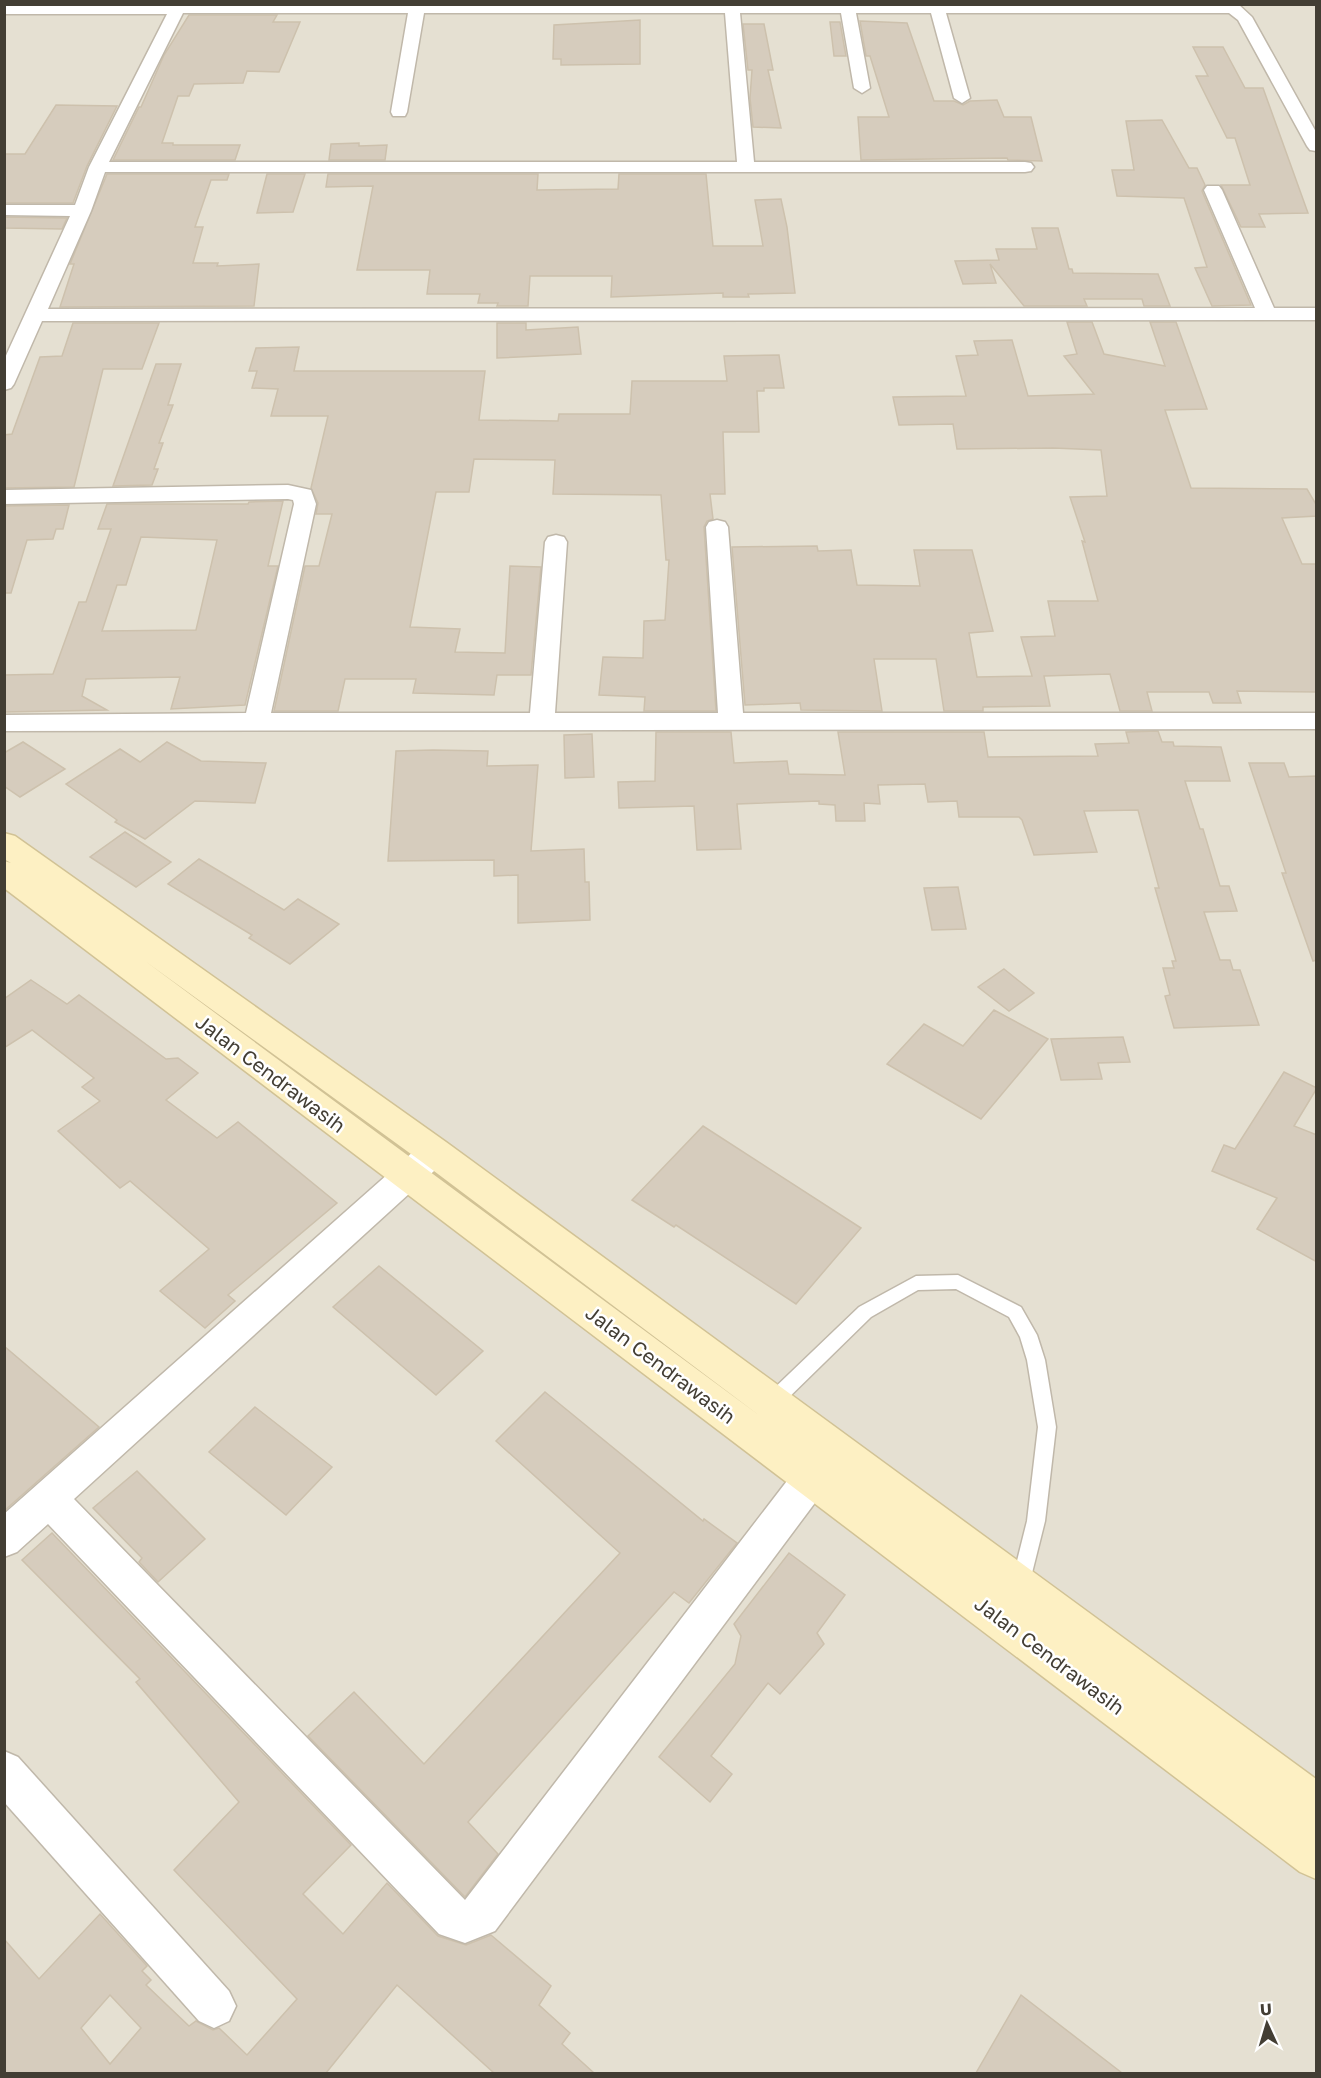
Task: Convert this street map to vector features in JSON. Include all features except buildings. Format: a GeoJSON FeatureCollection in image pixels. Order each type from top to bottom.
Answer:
{"type":"FeatureCollection","features":[{"type":"Feature","properties":{"kind":"main road","name":"Jalan Cendrawasih"},"geometry":{"type":"LineString","coordinates":[[4,843],[421,1163],[813,1476],[1317,1856]]}},
{"type":"Feature","properties":{"kind":"main road","name":"Jalan Cendrawasih"},"geometry":{"type":"LineString","coordinates":[[4,872],[421,1163],[772,1402],[1317,1806]]}},
{"type":"Feature","properties":{"kind":"street"},"geometry":{"type":"LineString","coordinates":[[4,9],[469,7],[732,10],[1195,6],[1233,8],[1244,17],[1317,146]]}},
{"type":"Feature","properties":{"kind":"street"},"geometry":{"type":"LineString","coordinates":[[4,384],[37,315],[82,211],[98,167],[179,7]]}},
{"type":"Feature","properties":{"kind":"street"},"geometry":{"type":"LineString","coordinates":[[943,7],[962,98]]}},
{"type":"Feature","properties":{"kind":"street"},"geometry":{"type":"LineString","coordinates":[[399,112],[417,9]]}},
{"type":"Feature","properties":{"kind":"street"},"geometry":{"type":"LineString","coordinates":[[848,9],[862,88]]}},
{"type":"Feature","properties":{"kind":"street"},"geometry":{"type":"LineString","coordinates":[[732,10],[746,168]]}},
{"type":"Feature","properties":{"kind":"street"},"geometry":{"type":"LineString","coordinates":[[98,167],[1025,167]]}},
{"type":"Feature","properties":{"kind":"street"},"geometry":{"type":"LineString","coordinates":[[1213,190],[1267,314]]}},
{"type":"Feature","properties":{"kind":"street"},"geometry":{"type":"LineString","coordinates":[[4,210],[82,211]]}},
{"type":"Feature","properties":{"kind":"street"},"geometry":{"type":"LineString","coordinates":[[37,315],[1317,314]]}},
{"type":"Feature","properties":{"kind":"street"},"geometry":{"type":"LineString","coordinates":[[4,497],[288,492],[303,495],[305,504],[257,721]]}},
{"type":"Feature","properties":{"kind":"street"},"geometry":{"type":"LineString","coordinates":[[717,527],[731,722]]}},
{"type":"Feature","properties":{"kind":"street"},"geometry":{"type":"LineString","coordinates":[[542,722],[556,542]]}},
{"type":"Feature","properties":{"kind":"street"},"geometry":{"type":"LineString","coordinates":[[4,723],[1317,721]]}},
{"type":"Feature","properties":{"kind":"street"},"geometry":{"type":"LineString","coordinates":[[4,1539],[50,1500],[421,1163]]}},
{"type":"Feature","properties":{"kind":"street"},"geometry":{"type":"LineString","coordinates":[[50,1500],[454,1919],[461,1923],[471,1922],[480,1916],[813,1476]]}},
{"type":"Feature","properties":{"kind":"street"},"geometry":{"type":"LineString","coordinates":[[4,1771],[214,2007]]}},
{"type":"Feature","properties":{"kind":"lane"},"geometry":{"type":"LineString","coordinates":[[772,1402],[865,1312],[916,1283],[958,1282],[1015,1312],[1029,1335],[1036,1360],[1047,1427],[1036,1521],[1020,1585]]}},
{"type":"Feature","properties":{"kind":"shaded area"},"geometry":{"type":"Polygon","coordinates":[[[5,5],[1316,5],[1316,2073],[5,2073],[5,5]]]}}]}
